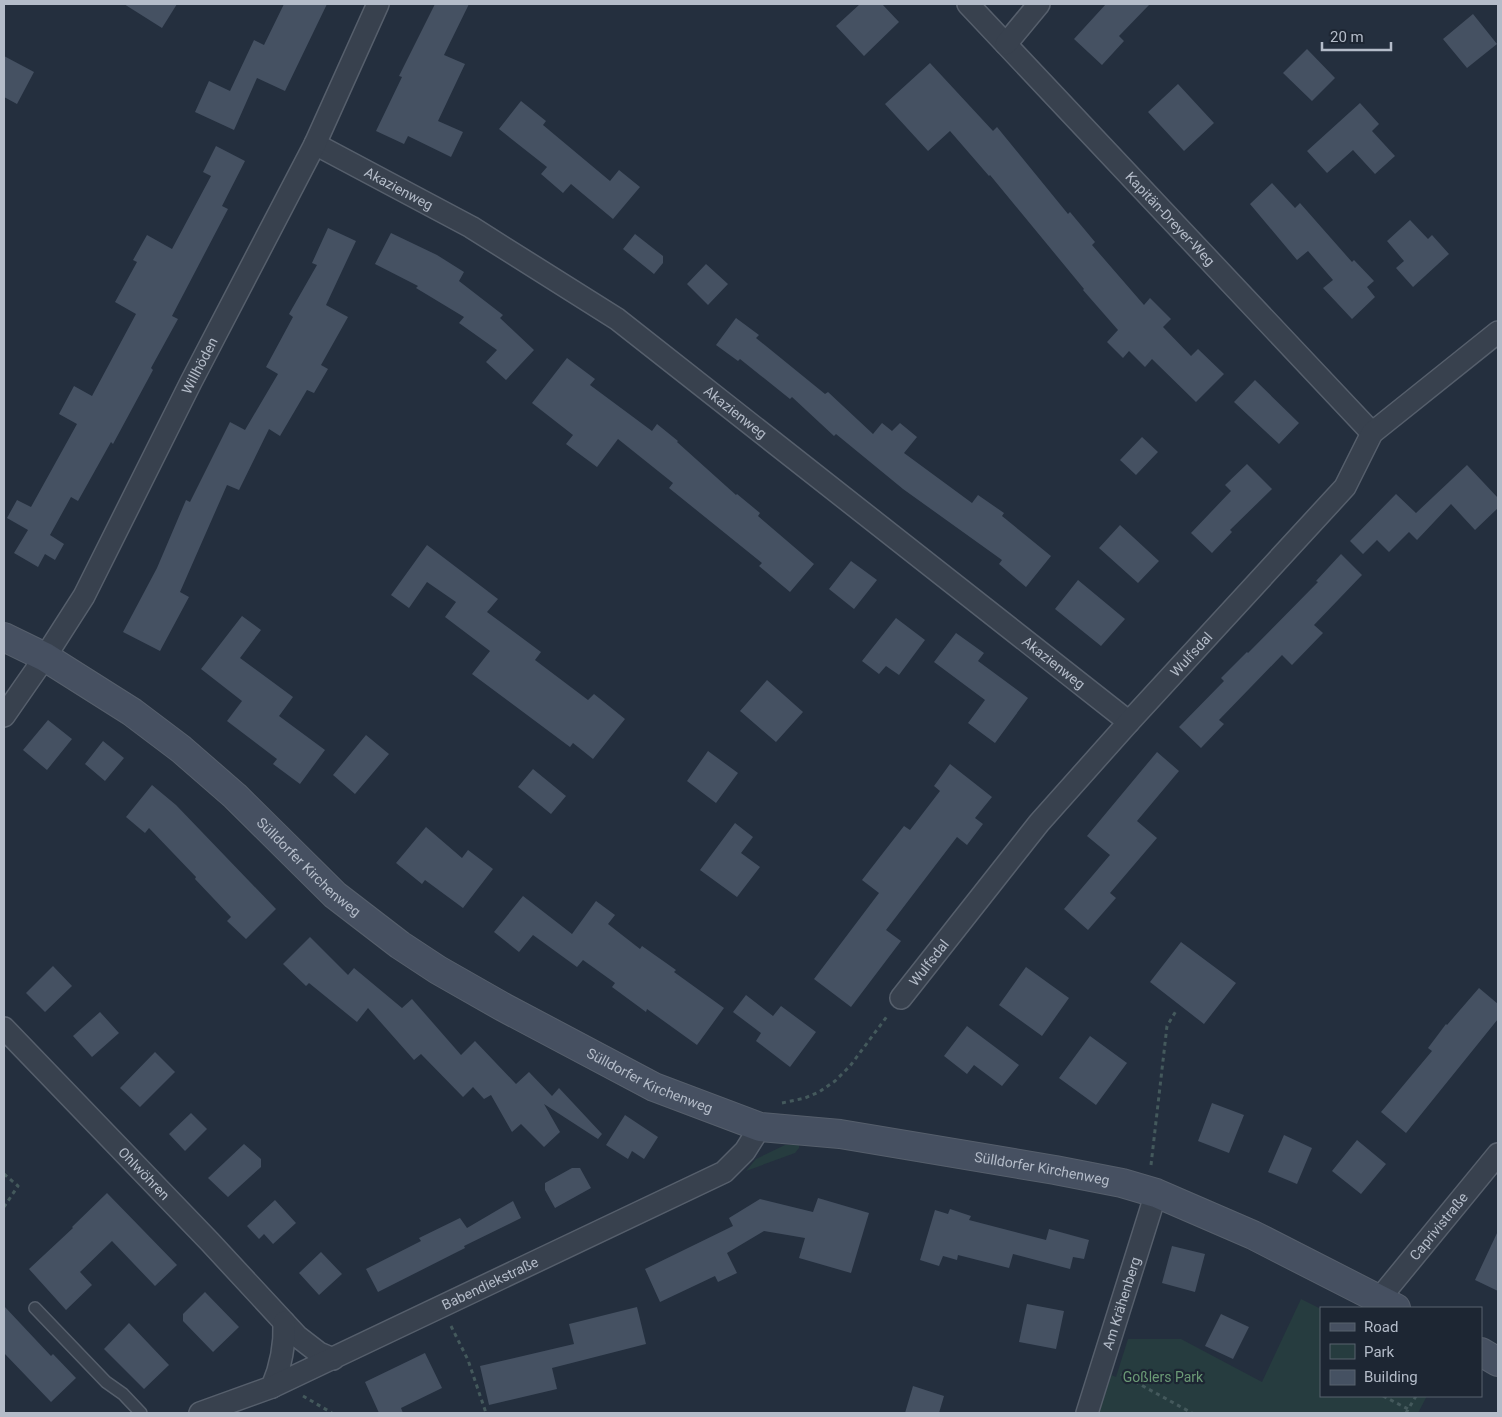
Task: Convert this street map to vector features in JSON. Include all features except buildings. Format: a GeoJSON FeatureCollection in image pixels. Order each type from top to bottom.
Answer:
{"type":"FeatureCollection","features":[{"type":"Feature","properties":{"kind":"street","name":"Willhöden"},"geometry":{"type":"LineString","coordinates":[[4,716],[84,596],[315,144],[378,4]]}},
{"type":"Feature","properties":{"kind":"street","name":"Kapitän-Dreyer-Weg"},"geometry":{"type":"LineString","coordinates":[[968,4],[1372,432]]}},
{"type":"Feature","properties":{"kind":"street"},"geometry":{"type":"LineString","coordinates":[[1006,44],[1039,4]]}},
{"type":"Feature","properties":{"kind":"street","name":"Akazienweg"},"geometry":{"type":"LineString","coordinates":[[315,144],[471,227],[617,319],[1129,722]]}},
{"type":"Feature","properties":{"kind":"street","name":"Wulfsdal"},"geometry":{"type":"LineString","coordinates":[[901,998],[1039,823],[1129,722],[1346,487],[1372,432],[1498,332]]}},
{"type":"Feature","properties":{"kind":"street","name":"Sülldorfer Kirchenweg"},"geometry":{"type":"LineString","coordinates":[[4,637],[45,657],[132,712],[181,749],[235,796],[336,894],[375,927],[438,970],[503,1007],[654,1087],[760,1127],[840,1134],[1055,1170],[1122,1183],[1156,1193],[1253,1235],[1388,1304]]}},
{"type":"Feature","properties":{"kind":"street","name":"Ohlwöhren"},"geometry":{"type":"LineString","coordinates":[[4,1028],[210,1242],[284,1322],[308,1346],[333,1359]]}},
{"type":"Feature","properties":{"kind":"street","name":"Babendiekstraße"},"geometry":{"type":"LineString","coordinates":[[200,1413],[272,1387],[333,1359],[724,1172],[744,1151],[760,1127]]}},
{"type":"Feature","properties":{"kind":"street","name":"Caprivistraße"},"geometry":{"type":"LineString","coordinates":[[1388,1304],[1498,1154]]}},
{"type":"Feature","properties":{"kind":"street","name":"Am Krähenberg"},"geometry":{"type":"LineString","coordinates":[[1087,1413],[1156,1193]]}},
{"type":"Feature","properties":{"kind":"street"},"geometry":{"type":"LineString","coordinates":[[272,1387],[279,1370],[284,1341],[284,1322]]}},
{"type":"Feature","properties":{"kind":"street"},"geometry":{"type":"LineString","coordinates":[[1482,1353],[1498,1362]]}},
{"type":"Feature","properties":{"kind":"lane"},"geometry":{"type":"LineString","coordinates":[[35,1308],[106,1382],[123,1394],[141,1413]]}},
{"type":"Feature","properties":{"kind":"path"},"geometry":{"type":"LineString","coordinates":[[760,1127],[781,1104],[805,1098],[835,1082],[850,1066],[901,998]]}},
{"type":"Feature","properties":{"kind":"path"},"geometry":{"type":"LineString","coordinates":[[1151,1166],[1167,1026],[1176,1012]]}},
{"type":"Feature","properties":{"kind":"path"},"geometry":{"type":"LineString","coordinates":[[4,1174],[18,1186],[4,1207]]}},
{"type":"Feature","properties":{"kind":"path"},"geometry":{"type":"LineString","coordinates":[[448,1319],[468,1360],[486,1413]]}},
{"type":"Feature","properties":{"kind":"path"},"geometry":{"type":"LineString","coordinates":[[1118,1372],[1192,1413]]}},
{"type":"Feature","properties":{"kind":"path"},"geometry":{"type":"LineString","coordinates":[[295,1391],[332,1413]]}},
{"type":"Feature","properties":{"kind":"path"},"geometry":{"type":"LineString","coordinates":[[1385,1397],[1407,1411],[1415,1397]]}},
{"type":"Feature","properties":{"kind":"green space"},"geometry":{"type":"Polygon","coordinates":[[[785,1145],[799,1145],[799,1148],[795,1153],[746,1171],[756,1159],[785,1145]]]}},
{"type":"Feature","properties":{"kind":"green space","name":"Goßlers Park"},"geometry":{"type":"Polygon","coordinates":[[[1301,1299],[1320,1308],[1320,1397],[1426,1397],[1418,1413],[1099,1413],[1111,1375],[1116,1377],[1128,1339],[1181,1339],[1262,1382],[1301,1299]]]}}]}
